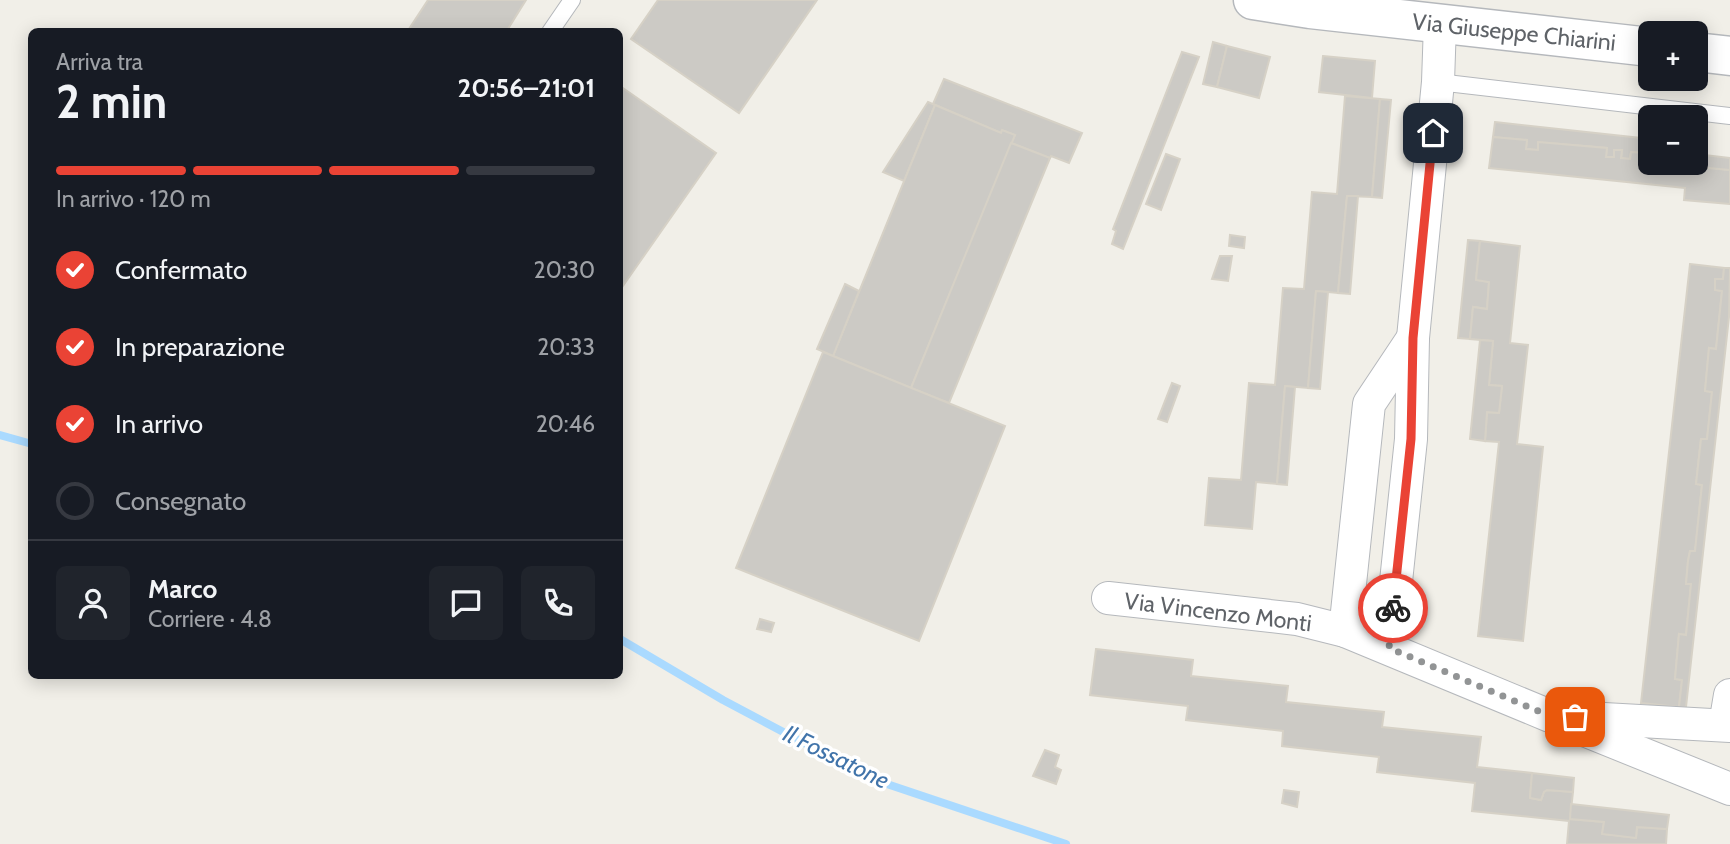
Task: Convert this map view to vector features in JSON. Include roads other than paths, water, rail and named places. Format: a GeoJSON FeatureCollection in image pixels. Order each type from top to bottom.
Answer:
{"type":"FeatureCollection","features":[{"type":"Feature","properties":{"kind":"street","name":"Via Giuseppe Chiarini"},"geometry":{"type":"LineString","coordinates":[[1253,0],[1310,9],[1638,46]]}},
{"type":"Feature","properties":{"kind":"street"},"geometry":{"type":"LineString","coordinates":[[1389,648],[1411,439],[1413,338],[1438,82],[1440,24]]}},
{"type":"Feature","properties":{"kind":"street"},"geometry":{"type":"LineString","coordinates":[[1708,53],[1730,56]]}},
{"type":"Feature","properties":{"kind":"street"},"geometry":{"type":"LineString","coordinates":[[1345,631],[1369,404],[1413,338]]}},
{"type":"Feature","properties":{"kind":"street","name":"Via Vincenzo Monti"},"geometry":{"type":"LineString","coordinates":[[1108,598],[1297,619],[1345,631],[1550,716],[1728,715]]}},
{"type":"Feature","properties":{"kind":"street"},"geometry":{"type":"LineString","coordinates":[[1550,716],[1730,789]]}},
{"type":"Feature","properties":{"kind":"lane"},"geometry":{"type":"LineString","coordinates":[[553,28],[572,0]]}},
{"type":"Feature","properties":{"kind":"lane"},"geometry":{"type":"LineString","coordinates":[[1438,82],[1730,116]]}},
{"type":"Feature","properties":{"kind":"waterway","name":"Il Fossatone"},"geometry":{"type":"LineString","coordinates":[[0,435],[28,443]]}},
{"type":"Feature","properties":{"kind":"waterway","name":"Il Fossatone"},"geometry":{"type":"LineString","coordinates":[[623,641],[723,700],[872,779],[1066,844]]}}]}
